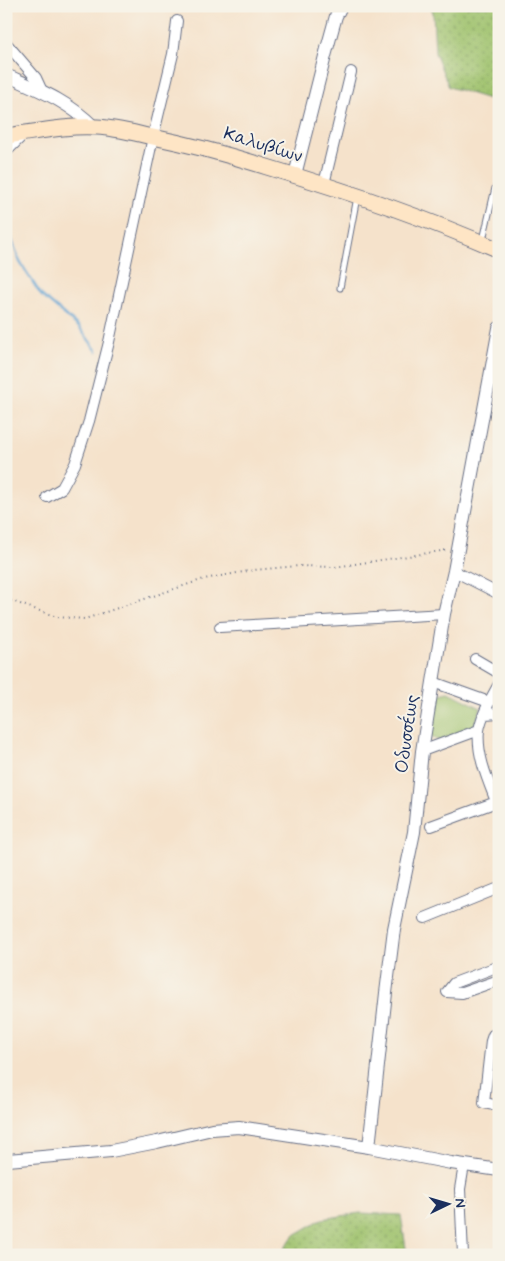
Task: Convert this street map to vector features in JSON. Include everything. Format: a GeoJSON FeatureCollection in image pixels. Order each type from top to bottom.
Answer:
{"type":"FeatureCollection","features":[{"type":"Feature","properties":{"kind":"main road","name":"Καλυβίων"},"geometry":{"type":"LineString","coordinates":[[6,136],[61,128],[112,128],[213,150],[357,194],[428,220],[499,250]]}},
{"type":"Feature","properties":{"kind":"street"},"geometry":{"type":"LineString","coordinates":[[295,175],[325,56],[336,16],[341,6]]}},
{"type":"Feature","properties":{"kind":"street"},"geometry":{"type":"LineString","coordinates":[[47,497],[62,488],[76,464],[89,421],[109,342],[153,137],[173,54],[177,21]]}},
{"type":"Feature","properties":{"kind":"street"},"geometry":{"type":"LineString","coordinates":[[6,43],[36,78],[42,92]]}},
{"type":"Feature","properties":{"kind":"street"},"geometry":{"type":"LineString","coordinates":[[324,184],[351,72]]}},
{"type":"Feature","properties":{"kind":"street"},"geometry":{"type":"LineString","coordinates":[[6,75],[68,105],[80,113],[94,127]]}},
{"type":"Feature","properties":{"kind":"street"},"geometry":{"type":"LineString","coordinates":[[6,152],[25,133]]}},
{"type":"Feature","properties":{"kind":"street","name":"Οδυσσέως"},"geometry":{"type":"LineString","coordinates":[[369,1147],[394,929],[414,832],[422,751],[444,614],[454,571],[499,328]]}},
{"type":"Feature","properties":{"kind":"street"},"geometry":{"type":"LineString","coordinates":[[454,571],[499,594]]}},
{"type":"Feature","properties":{"kind":"street"},"geometry":{"type":"LineString","coordinates":[[220,626],[444,614]]}},
{"type":"Feature","properties":{"kind":"street"},"geometry":{"type":"LineString","coordinates":[[475,659],[499,673]]}},
{"type":"Feature","properties":{"kind":"street"},"geometry":{"type":"LineString","coordinates":[[433,682],[489,702]]}},
{"type":"Feature","properties":{"kind":"street"},"geometry":{"type":"LineString","coordinates":[[431,826],[498,804],[484,772],[479,743],[480,730],[489,702],[499,684]]}},
{"type":"Feature","properties":{"kind":"street"},"geometry":{"type":"LineString","coordinates":[[485,714],[499,713]]}},
{"type":"Feature","properties":{"kind":"street"},"geometry":{"type":"LineString","coordinates":[[422,751],[480,730]]}},
{"type":"Feature","properties":{"kind":"street"},"geometry":{"type":"LineString","coordinates":[[425,918],[499,888]]}},
{"type":"Feature","properties":{"kind":"street"},"geometry":{"type":"LineString","coordinates":[[499,966],[454,983],[447,992],[462,993],[499,980]]}},
{"type":"Feature","properties":{"kind":"street"},"geometry":{"type":"LineString","coordinates":[[499,1034],[493,1034],[491,1041],[484,1103],[499,1106]]}},
{"type":"Feature","properties":{"kind":"street"},"geometry":{"type":"LineString","coordinates":[[7,1161],[111,1151],[212,1129],[239,1127],[499,1170]]}},
{"type":"Feature","properties":{"kind":"street"},"geometry":{"type":"LineString","coordinates":[[463,1255],[460,1189],[464,1165]]}},
{"type":"Feature","properties":{"kind":"lane"},"geometry":{"type":"LineString","coordinates":[[482,243],[496,188]]}},
{"type":"Feature","properties":{"kind":"lane"},"geometry":{"type":"LineString","coordinates":[[340,288],[357,194]]}},
{"type":"Feature","properties":{"kind":"path"},"geometry":{"type":"LineString","coordinates":[[6,599],[57,617],[85,619],[224,574],[298,566],[335,566],[458,549]]}},
{"type":"Feature","properties":{"kind":"green space"},"geometry":{"type":"Polygon","coordinates":[[[430,6],[499,6],[499,102],[449,87],[435,53],[433,12],[430,6]]]}},
{"type":"Feature","properties":{"kind":"green space"},"geometry":{"type":"Polygon","coordinates":[[[449,692],[481,708],[474,727],[440,741],[429,736],[436,695],[449,692]]]}},
{"type":"Feature","properties":{"kind":"green space"},"geometry":{"type":"Polygon","coordinates":[[[360,1213],[401,1215],[407,1255],[280,1255],[293,1236],[322,1219],[360,1213]]]}},
{"type":"Feature","properties":{"kind":"waterway"},"geometry":{"type":"LineString","coordinates":[[6,232],[11,238],[20,262],[41,295],[79,327],[97,351]]}}]}
